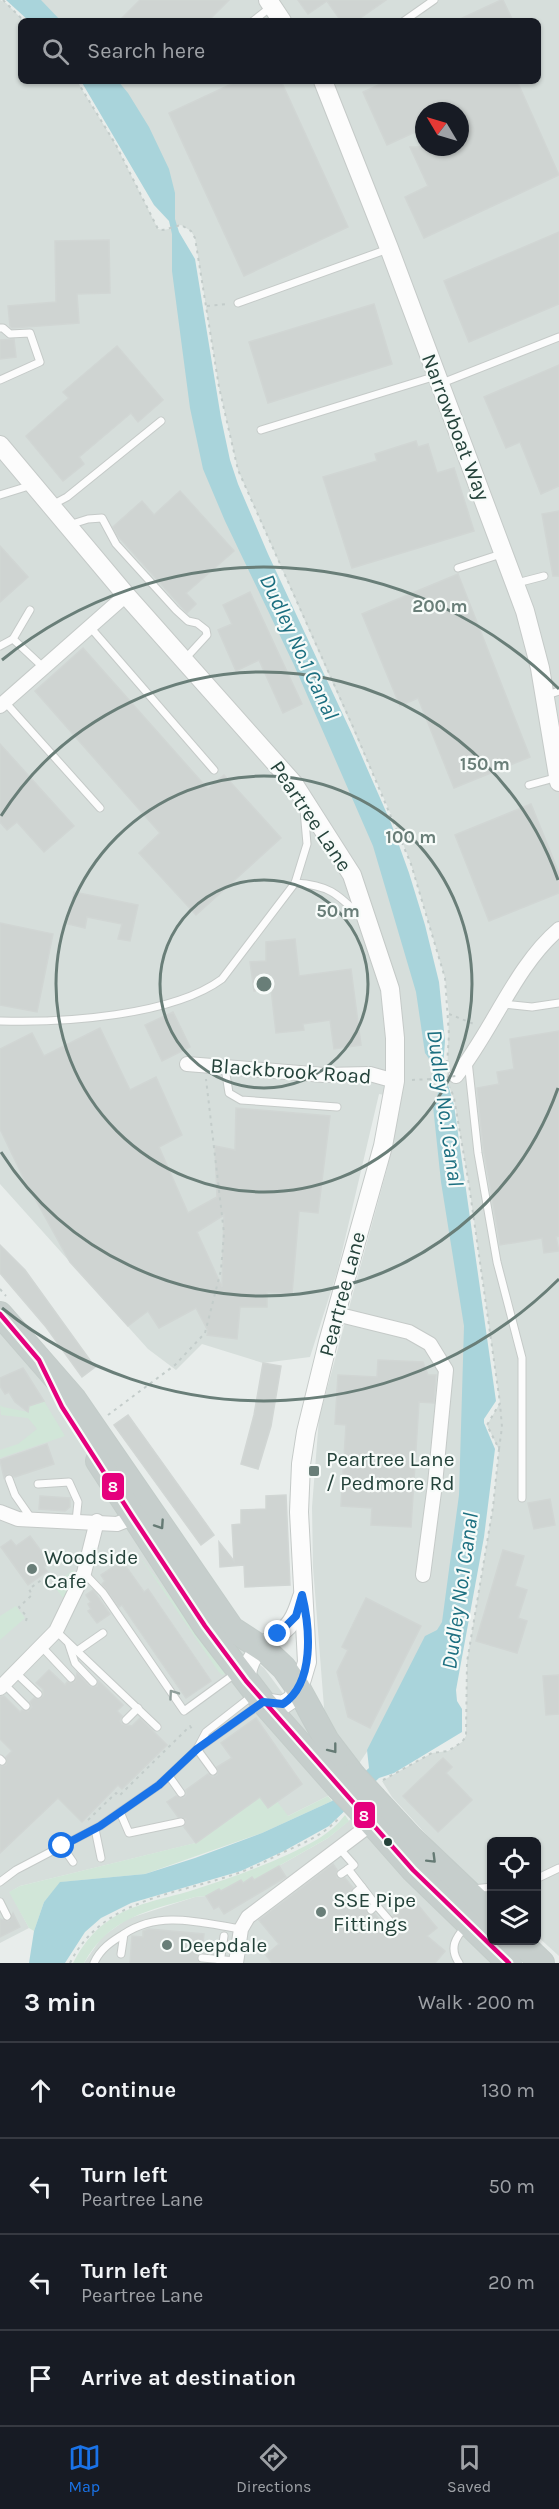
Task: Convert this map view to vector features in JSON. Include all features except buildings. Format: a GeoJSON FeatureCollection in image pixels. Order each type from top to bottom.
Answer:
{"type":"FeatureCollection","features":[{"type":"Feature","properties":{"kind":"highway"},"geometry":{"type":"LineString","coordinates":[[0,1314],[74,1399],[131,1503],[205,1626],[251,1687],[293,1736],[346,1781],[413,1870],[509,1963]]}},
{"type":"Feature","properties":{"kind":"highway"},"geometry":{"type":"LineString","coordinates":[[131,1503],[232,1629],[276,1659],[298,1688],[346,1781]]}},
{"type":"Feature","properties":{"kind":"highway"},"geometry":{"type":"LineString","coordinates":[[366,1806],[411,1838],[487,1910]]}},
{"type":"Feature","properties":{"kind":"highway"},"geometry":{"type":"LineString","coordinates":[[522,1945],[542,1963]]}},
{"type":"Feature","properties":{"kind":"street"},"geometry":{"type":"LineString","coordinates":[[270,3],[280,18]]}},
{"type":"Feature","properties":{"kind":"street","name":"Narrowboat Way"},"geometry":{"type":"LineString","coordinates":[[324,84],[389,248],[525,611],[552,693],[559,779]]}},
{"type":"Feature","properties":{"kind":"street","name":"Peartree Lane"},"geometry":{"type":"LineString","coordinates":[[0,444],[50,507],[126,595],[265,749],[303,799],[352,875],[390,989],[395,1038],[395,1081],[383,1146],[336,1314],[306,1432],[301,1464],[299,1512],[302,1595],[306,1609],[307,1662],[298,1688]]}},
{"type":"Feature","properties":{"kind":"street"},"geometry":{"type":"LineString","coordinates":[[2,704],[126,595]]}},
{"type":"Feature","properties":{"kind":"street"},"geometry":{"type":"LineString","coordinates":[[456,1076],[546,940],[559,928]]}},
{"type":"Feature","properties":{"kind":"street","name":"Blackbrook Road"},"geometry":{"type":"LineString","coordinates":[[187,1064],[324,1075],[370,1074],[395,1081]]}},
{"type":"Feature","properties":{"kind":"street"},"geometry":{"type":"LineString","coordinates":[[336,1314],[409,1332],[430,1344],[446,1370],[423,1575]]}},
{"type":"Feature","properties":{"kind":"street"},"geometry":{"type":"LineString","coordinates":[[2,1516],[18,1519],[97,1521],[117,1524],[131,1503]]}},
{"type":"Feature","properties":{"kind":"street"},"geometry":{"type":"LineString","coordinates":[[2,1686],[56,1631],[84,1573],[97,1521]]}},
{"type":"Feature","properties":{"kind":"street","name":"Peartree Lane"},"geometry":{"type":"LineString","coordinates":[[259,1647],[288,1626],[296,1616],[302,1595]]}},
{"type":"Feature","properties":{"kind":"street"},"geometry":{"type":"LineString","coordinates":[[259,1647],[249,1663],[251,1687],[283,1704],[292,1698],[298,1688]]}},
{"type":"Feature","properties":{"kind":"street"},"geometry":{"type":"LineString","coordinates":[[236,1962],[241,1929],[248,1917],[339,1848],[366,1806]]}},
{"type":"Feature","properties":{"kind":"lane"},"geometry":{"type":"LineString","coordinates":[[408,18],[434,0]]}},
{"type":"Feature","properties":{"kind":"lane"},"geometry":{"type":"LineString","coordinates":[[256,18],[270,3]]}},
{"type":"Feature","properties":{"kind":"lane"},"geometry":{"type":"LineString","coordinates":[[238,303],[389,248]]}},
{"type":"Feature","properties":{"kind":"lane"},"geometry":{"type":"LineString","coordinates":[[0,328],[10,334],[30,333],[40,362],[0,380]]}},
{"type":"Feature","properties":{"kind":"lane"},"geometry":{"type":"LineString","coordinates":[[261,430],[439,380],[559,338]]}},
{"type":"Feature","properties":{"kind":"lane"},"geometry":{"type":"LineString","coordinates":[[50,507],[67,497],[161,421]]}},
{"type":"Feature","properties":{"kind":"lane"},"geometry":{"type":"LineString","coordinates":[[0,495],[32,485]]}},
{"type":"Feature","properties":{"kind":"lane"},"geometry":{"type":"LineString","coordinates":[[67,526],[88,519],[102,518],[116,544],[176,610],[188,621],[198,623],[206,630],[207,635],[202,642],[184,660]]}},
{"type":"Feature","properties":{"kind":"lane"},"geometry":{"type":"LineString","coordinates":[[458,568],[504,554]]}},
{"type":"Feature","properties":{"kind":"lane"},"geometry":{"type":"LineString","coordinates":[[515,584],[544,576]]}},
{"type":"Feature","properties":{"kind":"lane"},"geometry":{"type":"LineString","coordinates":[[0,646],[14,639],[30,610]]}},
{"type":"Feature","properties":{"kind":"lane"},"geometry":{"type":"LineString","coordinates":[[90,627],[214,770]]}},
{"type":"Feature","properties":{"kind":"lane"},"geometry":{"type":"LineString","coordinates":[[14,639],[44,668]]}},
{"type":"Feature","properties":{"kind":"lane"},"geometry":{"type":"LineString","coordinates":[[2,704],[100,808]]}},
{"type":"Feature","properties":{"kind":"lane"},"geometry":{"type":"LineString","coordinates":[[529,785],[559,779]]}},
{"type":"Feature","properties":{"kind":"lane"},"geometry":{"type":"LineString","coordinates":[[0,1021],[39,1022],[145,1010],[185,999],[207,990],[222,979],[295,883],[307,844],[303,799]]}},
{"type":"Feature","properties":{"kind":"lane"},"geometry":{"type":"LineString","coordinates":[[295,883],[324,887],[345,901],[370,927]]}},
{"type":"Feature","properties":{"kind":"lane"},"geometry":{"type":"LineString","coordinates":[[502,1004],[532,1007],[559,1003]]}},
{"type":"Feature","properties":{"kind":"lane"},"geometry":{"type":"LineString","coordinates":[[468,1061],[478,1153],[497,1262],[522,1358],[522,1498]]}},
{"type":"Feature","properties":{"kind":"lane"},"geometry":{"type":"LineString","coordinates":[[219,1068],[229,1093],[234,1098],[336,1107]]}},
{"type":"Feature","properties":{"kind":"lane"},"geometry":{"type":"LineString","coordinates":[[9,1479],[15,1495],[32,1519]]}},
{"type":"Feature","properties":{"kind":"lane"},"geometry":{"type":"LineString","coordinates":[[39,1484],[69,1482],[78,1502],[76,1521]]}},
{"type":"Feature","properties":{"kind":"lane"},"geometry":{"type":"LineString","coordinates":[[84,1573],[113,1608],[184,1711],[196,1702],[251,1687]]}},
{"type":"Feature","properties":{"kind":"lane"},"geometry":{"type":"LineString","coordinates":[[113,1608],[120,1603]]}},
{"type":"Feature","properties":{"kind":"lane"},"geometry":{"type":"LineString","coordinates":[[119,1617],[127,1612]]}},
{"type":"Feature","properties":{"kind":"lane"},"geometry":{"type":"LineString","coordinates":[[56,1631],[157,1727]]}},
{"type":"Feature","properties":{"kind":"lane"},"geometry":{"type":"LineString","coordinates":[[77,1651],[103,1633]]}},
{"type":"Feature","properties":{"kind":"lane"},"geometry":{"type":"LineString","coordinates":[[68,1642],[75,1663],[93,1682]]}},
{"type":"Feature","properties":{"kind":"lane"},"geometry":{"type":"LineString","coordinates":[[40,1646],[71,1678]]}},
{"type":"Feature","properties":{"kind":"lane"},"geometry":{"type":"LineString","coordinates":[[145,1654],[152,1649]]}},
{"type":"Feature","properties":{"kind":"lane"},"geometry":{"type":"LineString","coordinates":[[15,1672],[38,1694]]}},
{"type":"Feature","properties":{"kind":"lane"},"geometry":{"type":"LineString","coordinates":[[2,1686],[26,1706]]}},
{"type":"Feature","properties":{"kind":"lane"},"geometry":{"type":"LineString","coordinates":[[197,1749],[206,1732],[251,1687]]}},
{"type":"Feature","properties":{"kind":"lane"},"geometry":{"type":"LineString","coordinates":[[0,1882],[16,1870],[95,1829],[169,1776],[197,1749],[251,1687]]}},
{"type":"Feature","properties":{"kind":"lane"},"geometry":{"type":"LineString","coordinates":[[190,1695],[196,1702]]}},
{"type":"Feature","properties":{"kind":"lane"},"geometry":{"type":"LineString","coordinates":[[126,1720],[138,1708]]}},
{"type":"Feature","properties":{"kind":"lane"},"geometry":{"type":"LineString","coordinates":[[197,1749],[213,1771]]}},
{"type":"Feature","properties":{"kind":"lane"},"geometry":{"type":"LineString","coordinates":[[169,1776],[181,1793]]}},
{"type":"Feature","properties":{"kind":"lane"},"geometry":{"type":"LineString","coordinates":[[120,1812],[129,1833],[181,1822]]}},
{"type":"Feature","properties":{"kind":"lane"},"geometry":{"type":"LineString","coordinates":[[95,1829],[101,1858]]}},
{"type":"Feature","properties":{"kind":"lane"},"geometry":{"type":"LineString","coordinates":[[62,1846],[73,1862]]}},
{"type":"Feature","properties":{"kind":"lane"},"geometry":{"type":"LineString","coordinates":[[339,1848],[354,1864],[345,1872],[374,1907],[389,1920]]}},
{"type":"Feature","properties":{"kind":"lane"},"geometry":{"type":"LineString","coordinates":[[541,1877],[559,1868]]}},
{"type":"Feature","properties":{"kind":"lane"},"geometry":{"type":"LineString","coordinates":[[465,1890],[487,1888]]}},
{"type":"Feature","properties":{"kind":"lane"},"geometry":{"type":"LineString","coordinates":[[0,1902],[7,1916]]}},
{"type":"Feature","properties":{"kind":"lane"},"geometry":{"type":"LineString","coordinates":[[94,1963],[97,1955],[104,1948],[124,1934],[148,1922],[173,1919],[241,1929]]}},
{"type":"Feature","properties":{"kind":"lane"},"geometry":{"type":"LineString","coordinates":[[459,1963],[453,1954],[453,1946],[467,1924]]}},
{"type":"Feature","properties":{"kind":"lane"},"geometry":{"type":"LineString","coordinates":[[121,1954],[124,1934]]}},
{"type":"Feature","properties":{"kind":"lane"},"geometry":{"type":"LineString","coordinates":[[221,1961],[224,1935]]}},
{"type":"Feature","properties":{"kind":"lane"},"geometry":{"type":"LineString","coordinates":[[202,1958],[236,1962]]}},
{"type":"Feature","properties":{"kind":"path"},"geometry":{"type":"LineString","coordinates":[[3,0],[21,18]]}},
{"type":"Feature","properties":{"kind":"path"},"geometry":{"type":"LineString","coordinates":[[79,84],[116,145],[158,229],[163,230],[181,225]]}},
{"type":"Feature","properties":{"kind":"path"},"geometry":{"type":"LineString","coordinates":[[207,306],[238,303]]}},
{"type":"Feature","properties":{"kind":"path"},"geometry":{"type":"LineString","coordinates":[[449,1014],[472,1022],[485,1033]]}},
{"type":"Feature","properties":{"kind":"path"},"geometry":{"type":"LineString","coordinates":[[101,1420],[175,1365],[205,1333],[221,1270],[224,1233],[206,1080],[208,1071],[219,1068]]}},
{"type":"Feature","properties":{"kind":"path","name":"Blackbrook Road"},"geometry":{"type":"LineString","coordinates":[[395,1081],[456,1076]]}},
{"type":"Feature","properties":{"kind":"path"},"geometry":{"type":"LineString","coordinates":[[499,1449],[502,1427],[500,1403]]}},
{"type":"Feature","properties":{"kind":"path"},"geometry":{"type":"LineString","coordinates":[[26,1621],[27,1617],[19,1606],[32,1595],[29,1589],[47,1576]]}},
{"type":"Feature","properties":{"kind":"path"},"geometry":{"type":"LineString","coordinates":[[69,1963],[89,1934],[106,1919],[124,1909],[242,1872],[314,1839],[366,1806],[432,1753],[447,1751],[462,1742],[466,1736],[466,1662]]}},
{"type":"Feature","properties":{"kind":"path"},"geometry":{"type":"LineString","coordinates":[[82,1825],[116,1792],[119,1796],[190,1726],[200,1740]]}},
{"type":"Feature","properties":{"kind":"shaded area"},"geometry":{"type":"Polygon","coordinates":[[[0,0],[21,18],[18,18],[18,84],[79,84],[116,145],[158,229],[163,230],[174,228],[99,84],[541,84],[541,18],[41,18],[24,0],[559,0],[559,1956],[541,1940],[541,1837],[487,1837],[487,1892],[447,1857],[392,1797],[382,1781],[432,1753],[448,1751],[462,1742],[466,1736],[467,1662],[493,1507],[499,1450],[487,1425],[500,1403],[469,1185],[454,1099],[447,1081],[449,1014],[445,978],[411,864],[397,828],[238,470],[219,387],[195,238],[191,231],[181,225],[175,227],[213,452],[335,726],[427,987],[474,1314],[455,1621],[358,1765],[325,1720],[313,1567],[312,1507],[319,1418],[387,1169],[401,1098],[379,1094],[338,1269],[310,1357],[263,1363],[202,1344],[176,1370],[148,1349],[0,1184],[0,0]]]}},
{"type":"Feature","properties":{"kind":"shaded area"},"geometry":{"type":"Polygon","coordinates":[[[0,1313],[242,1651],[264,1668],[347,1780],[328,1796],[288,1816],[268,1808],[260,1798],[196,1843],[20,1886],[10,1892],[29,1928],[0,1943],[0,1313]]]}},
{"type":"Feature","properties":{"kind":"shaded area"},"geometry":{"type":"Polygon","coordinates":[[[369,1804],[487,1929],[487,1945],[503,1945],[523,1963],[84,1963],[102,1937],[127,1919],[195,1897],[206,1896],[219,1889],[221,1891],[241,1880],[252,1877],[254,1880],[328,1838],[369,1804]]]}},
{"type":"Feature","properties":{"kind":"green space"},"geometry":{"type":"Polygon","coordinates":[[[44,1401],[65,1436],[0,1458],[0,1450],[18,1444],[37,1429],[28,1418],[1,1415],[0,1405],[28,1412],[29,1406],[44,1401]]]}},
{"type":"Feature","properties":{"kind":"green space"},"geometry":{"type":"Polygon","coordinates":[[[138,1554],[222,1666],[225,1674],[222,1675],[218,1671],[138,1554]]]}},
{"type":"Feature","properties":{"kind":"green space"},"geometry":{"type":"Polygon","coordinates":[[[73,1570],[77,1575],[64,1599],[53,1585],[73,1570]]]}},
{"type":"Feature","properties":{"kind":"green space"},"geometry":{"type":"Polygon","coordinates":[[[16,1606],[25,1618],[0,1640],[0,1616],[16,1606]]]}},
{"type":"Feature","properties":{"kind":"green space"},"geometry":{"type":"Polygon","coordinates":[[[328,1796],[332,1801],[262,1833],[145,1874],[61,1882],[44,1902],[34,1931],[29,1928],[9,1892],[20,1886],[195,1843],[260,1797],[277,1801],[288,1816],[328,1796]]]}},
{"type":"Feature","properties":{"kind":"green space"},"geometry":{"type":"Polygon","coordinates":[[[345,1815],[349,1821],[328,1838],[254,1880],[252,1878],[243,1883],[241,1880],[221,1891],[219,1889],[206,1896],[195,1897],[132,1918],[118,1925],[106,1935],[94,1947],[84,1963],[73,1963],[92,1935],[117,1915],[137,1906],[215,1883],[277,1859],[320,1838],[345,1815]]]}},
{"type":"Feature","properties":{"kind":"water"},"geometry":{"type":"Polygon","coordinates":[[[6,0],[41,0],[58,18],[26,18],[6,0]]]}},
{"type":"Feature","properties":{"kind":"water","name":"Dudley No.1 Canal"},"geometry":{"type":"Polygon","coordinates":[[[83,84],[120,84],[149,127],[169,169],[175,193],[175,219],[179,232],[195,259],[221,418],[238,484],[391,823],[425,925],[439,982],[445,1041],[443,1068],[454,1105],[496,1401],[484,1419],[484,1423],[495,1449],[484,1537],[456,1690],[457,1701],[462,1709],[462,1732],[394,1773],[379,1778],[329,1826],[284,1851],[241,1871],[131,1903],[101,1918],[85,1932],[65,1963],[29,1963],[34,1931],[44,1902],[60,1882],[145,1874],[195,1858],[262,1833],[332,1801],[369,1768],[367,1750],[425,1636],[437,1630],[442,1622],[459,1495],[464,1326],[441,1182],[433,1106],[440,1088],[437,1070],[425,1053],[416,992],[373,846],[294,665],[225,521],[203,469],[190,408],[172,271],[172,234],[169,221],[154,205],[83,84]]]}},
{"type":"Feature","properties":{"kind":"transit line","name":"8"},"geometry":{"type":"LineString","coordinates":[[0,1314],[39,1360],[62,1407],[132,1516],[205,1626],[246,1681],[413,1870],[509,1963]]}},
{"type":"Feature","properties":{"kind":"place","name":"Peartree Lane / Pedmore Rd"},"geometry":{"type":"Point","coordinates":[314,1471]}},
{"type":"Feature","properties":{"kind":"place","name":"Woodside Cafe"},"geometry":{"type":"Point","coordinates":[32,1569]}},
{"type":"Feature","properties":{"kind":"place","name":"SSE Pipe Fittings"},"geometry":{"type":"Point","coordinates":[321,1912]}},
{"type":"Feature","properties":{"kind":"place","name":"Deepdale"},"geometry":{"type":"Point","coordinates":[167,1945]}},
{"type":"Feature","properties":{"kind":"route"},"geometry":{"type":"LineString","coordinates":[[62,1846],[100,1826],[159,1785],[197,1749],[263,1702],[283,1704],[292,1698],[302,1679],[307,1662],[306,1609],[302,1595],[296,1616],[278,1634]]}}]}
